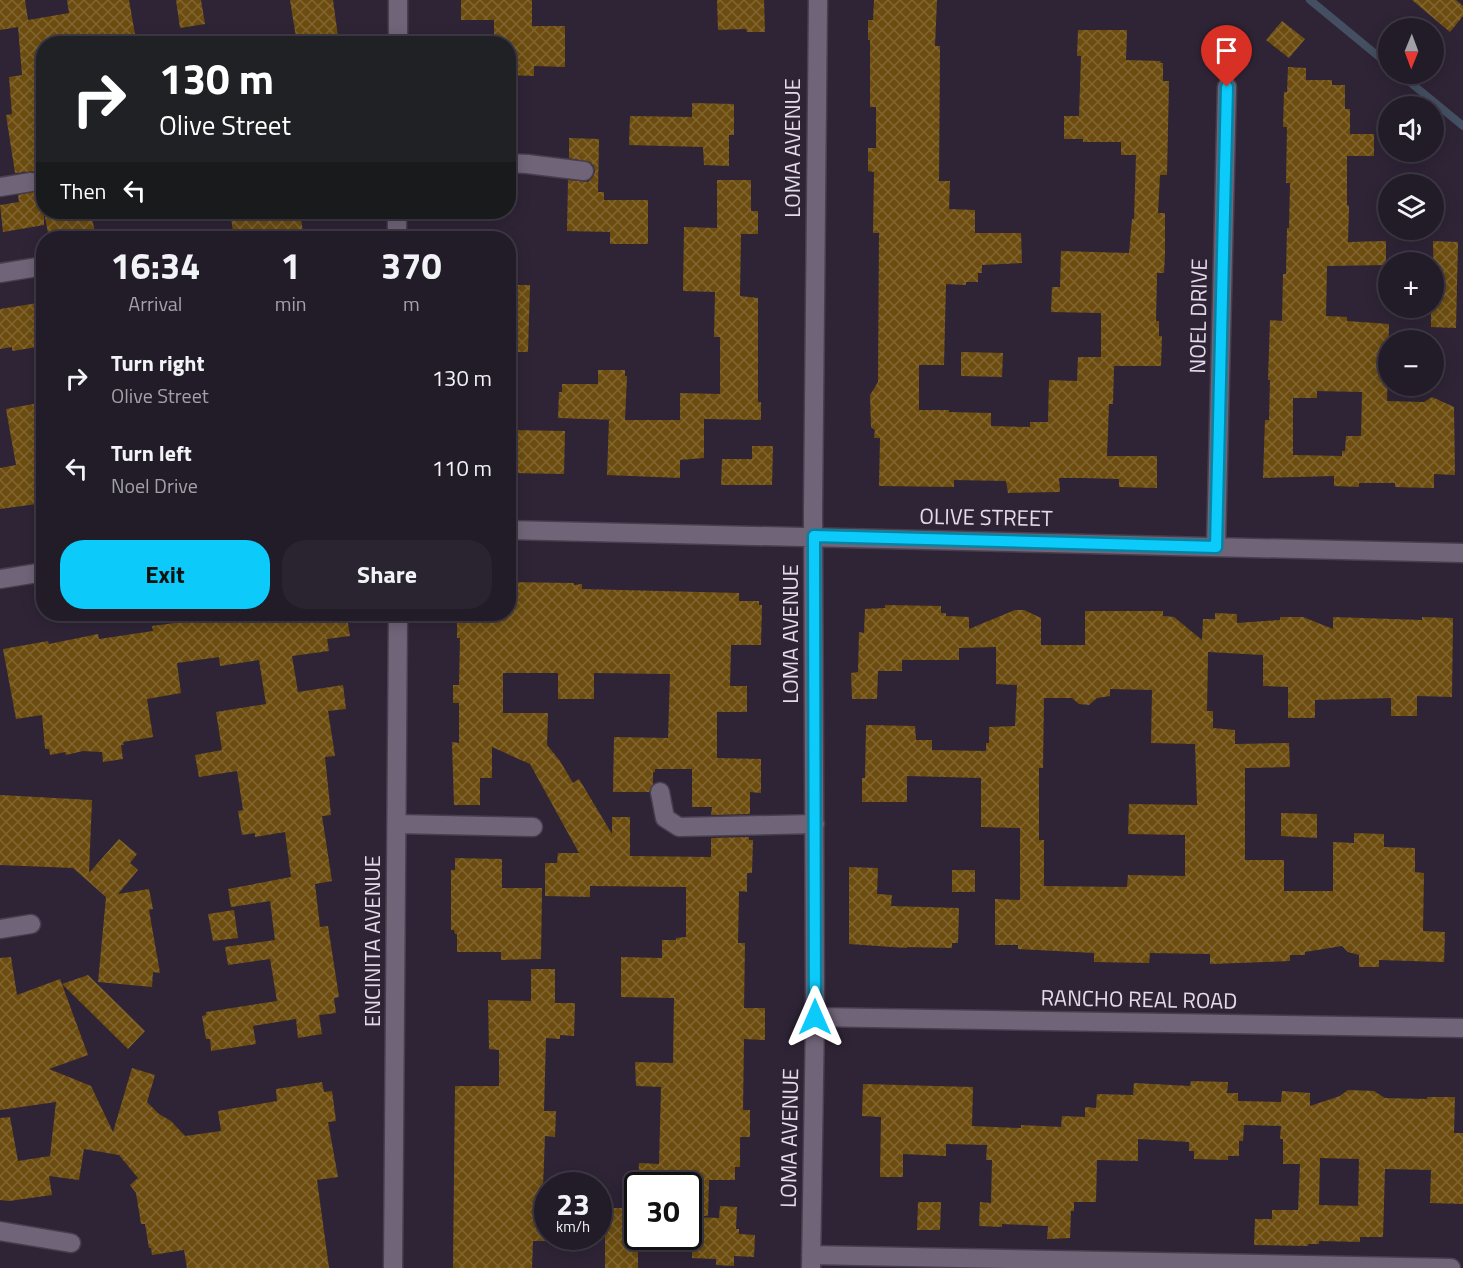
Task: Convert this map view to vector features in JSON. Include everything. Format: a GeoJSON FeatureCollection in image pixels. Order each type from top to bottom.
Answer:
{"type":"FeatureCollection","features":[{"type":"Feature","properties":{"kind":"street"},"geometry":{"type":"LineString","coordinates":[[398,0],[398,36]]}},
{"type":"Feature","properties":{"kind":"street","name":"LOMA AVENUE"},"geometry":{"type":"LineString","coordinates":[[811,1261],[815,1017],[814,536],[818,0]]}},
{"type":"Feature","properties":{"kind":"street","name":"NOEL DRIVE"},"geometry":{"type":"LineString","coordinates":[[1216,547],[1227,87]]}},
{"type":"Feature","properties":{"kind":"street"},"geometry":{"type":"LineString","coordinates":[[516,163],[584,171]]}},
{"type":"Feature","properties":{"kind":"street"},"geometry":{"type":"LineString","coordinates":[[0,187],[31,182]]}},
{"type":"Feature","properties":{"kind":"street"},"geometry":{"type":"LineString","coordinates":[[0,273],[36,267]]}},
{"type":"Feature","properties":{"kind":"street","name":"OLIVE STREET"},"geometry":{"type":"LineString","coordinates":[[516,530],[1463,553]]}},
{"type":"Feature","properties":{"kind":"street"},"geometry":{"type":"LineString","coordinates":[[0,579],[36,573]]}},
{"type":"Feature","properties":{"kind":"street","name":"ENCINITA AVENUE"},"geometry":{"type":"LineString","coordinates":[[393,1268],[398,621]]}},
{"type":"Feature","properties":{"kind":"street"},"geometry":{"type":"LineString","coordinates":[[660,792],[665,818],[679,827],[814,824]]}},
{"type":"Feature","properties":{"kind":"street"},"geometry":{"type":"LineString","coordinates":[[397,824],[533,827]]}},
{"type":"Feature","properties":{"kind":"street"},"geometry":{"type":"LineString","coordinates":[[0,929],[31,924]]}},
{"type":"Feature","properties":{"kind":"street","name":"RANCHO REAL ROAD"},"geometry":{"type":"LineString","coordinates":[[815,1017],[1463,1028]]}},
{"type":"Feature","properties":{"kind":"street"},"geometry":{"type":"LineString","coordinates":[[0,1231],[71,1243]]}},
{"type":"Feature","properties":{"kind":"street"},"geometry":{"type":"LineString","coordinates":[[811,1261],[1451,1268]]}},
{"type":"Feature","properties":{"kind":"building"},"geometry":{"type":"Polygon","coordinates":[[[0,0],[25,0],[28,20],[69,13],[67,0],[129,0],[135,36],[36,36],[36,172],[15,173],[6,115],[12,114],[9,77],[22,75],[18,27],[0,30],[0,0]]]}},
{"type":"Feature","properties":{"kind":"building"},"geometry":{"type":"Polygon","coordinates":[[[176,0],[201,0],[205,24],[180,28],[176,0]]]}},
{"type":"Feature","properties":{"kind":"building"},"geometry":{"type":"Polygon","coordinates":[[[290,0],[333,0],[338,36],[296,36],[290,0]]]}},
{"type":"Feature","properties":{"kind":"building"},"geometry":{"type":"Polygon","coordinates":[[[461,0],[532,0],[532,26],[565,26],[565,67],[534,66],[534,76],[516,75],[516,36],[494,36],[494,20],[461,20],[461,0]]]}},
{"type":"Feature","properties":{"kind":"building"},"geometry":{"type":"Polygon","coordinates":[[[717,0],[764,0],[765,32],[747,32],[746,29],[718,30],[717,0]]]}},
{"type":"Feature","properties":{"kind":"building"},"geometry":{"type":"Polygon","coordinates":[[[874,0],[937,0],[935,46],[940,46],[939,181],[950,181],[949,209],[975,210],[975,233],[1021,233],[1022,263],[982,265],[982,273],[978,273],[978,282],[966,282],[966,285],[946,284],[944,365],[919,365],[919,410],[991,413],[991,426],[1030,427],[1030,422],[1048,422],[1049,380],[1077,381],[1078,357],[1101,357],[1101,313],[1051,312],[1052,287],[1060,287],[1061,251],[1129,253],[1132,219],[1134,219],[1136,155],[1121,155],[1121,142],[1083,142],[1083,139],[1064,139],[1064,116],[1079,116],[1081,56],[1077,56],[1078,30],[1127,30],[1126,60],[1161,61],[1160,63],[1163,63],[1163,81],[1169,81],[1167,175],[1160,175],[1158,213],[1165,213],[1164,273],[1157,273],[1156,321],[1159,321],[1159,336],[1162,336],[1161,366],[1114,366],[1113,404],[1109,404],[1107,456],[1157,456],[1157,488],[1119,487],[1119,479],[1082,478],[1059,478],[1060,492],[1008,493],[1006,481],[954,480],[954,487],[879,486],[880,438],[874,438],[875,430],[871,427],[870,395],[878,382],[879,233],[873,233],[874,172],[868,171],[868,148],[876,148],[876,107],[870,107],[870,40],[868,40],[868,20],[873,20],[874,0]]]}},
{"type":"Feature","properties":{"kind":"building"},"geometry":{"type":"Polygon","coordinates":[[[1412,0],[1456,0],[1463,6],[1463,16],[1450,32],[1444,27],[1444,18],[1433,18],[1412,0]]]}},
{"type":"Feature","properties":{"kind":"building"},"geometry":{"type":"Polygon","coordinates":[[[1282,21],[1305,39],[1289,58],[1266,40],[1282,21]]]}},
{"type":"Feature","properties":{"kind":"building"},"geometry":{"type":"Polygon","coordinates":[[[1288,67],[1306,68],[1306,80],[1332,80],[1332,85],[1345,85],[1345,109],[1350,109],[1350,134],[1374,134],[1374,156],[1347,156],[1348,242],[1386,241],[1386,252],[1378,252],[1378,265],[1327,266],[1326,316],[1347,317],[1347,321],[1389,324],[1389,330],[1378,330],[1378,396],[1387,396],[1387,401],[1424,402],[1432,397],[1454,407],[1455,475],[1434,474],[1434,488],[1395,487],[1395,483],[1359,483],[1359,487],[1334,486],[1334,476],[1263,478],[1265,420],[1269,420],[1270,320],[1282,321],[1283,274],[1286,274],[1287,228],[1289,228],[1290,183],[1286,183],[1287,127],[1283,127],[1284,92],[1287,92],[1288,67]],[[1317,391],[1317,398],[1293,398],[1293,455],[1342,456],[1342,451],[1345,451],[1346,436],[1361,436],[1362,392],[1317,391]]]}},
{"type":"Feature","properties":{"kind":"building"},"geometry":{"type":"Polygon","coordinates":[[[692,103],[734,104],[734,135],[729,135],[729,166],[704,165],[703,147],[629,145],[630,116],[692,117],[692,103]]]}},
{"type":"Feature","properties":{"kind":"building"},"geometry":{"type":"Polygon","coordinates":[[[569,138],[599,139],[598,192],[604,192],[604,200],[648,200],[648,244],[610,244],[610,232],[567,231],[568,180],[588,182],[595,172],[590,162],[569,158],[569,138]]]}},
{"type":"Feature","properties":{"kind":"building"},"geometry":{"type":"Polygon","coordinates":[[[717,180],[751,180],[751,211],[758,211],[758,234],[741,234],[740,296],[758,298],[758,402],[761,402],[761,420],[704,419],[704,458],[680,460],[680,478],[607,475],[609,420],[617,420],[558,418],[559,392],[562,392],[562,384],[598,384],[598,370],[625,370],[625,376],[627,376],[625,420],[680,420],[680,393],[720,394],[720,337],[714,337],[715,292],[683,291],[684,227],[717,228],[717,180]]]}},
{"type":"Feature","properties":{"kind":"building"},"geometry":{"type":"Polygon","coordinates":[[[36,191],[36,219],[44,219],[44,225],[3,232],[0,205],[19,202],[18,195],[36,191]]]}},
{"type":"Feature","properties":{"kind":"building"},"geometry":{"type":"Polygon","coordinates":[[[45,219],[92,219],[95,231],[48,231],[45,219]]]}},
{"type":"Feature","properties":{"kind":"building"},"geometry":{"type":"Polygon","coordinates":[[[231,219],[301,219],[303,231],[233,231],[231,219]]]}},
{"type":"Feature","properties":{"kind":"building"},"geometry":{"type":"Polygon","coordinates":[[[1433,241],[1458,242],[1456,328],[1431,327],[1431,318],[1444,318],[1444,252],[1433,252],[1433,241]]]}},
{"type":"Feature","properties":{"kind":"building"},"geometry":{"type":"Polygon","coordinates":[[[516,285],[530,285],[528,352],[516,352],[516,285]]]}},
{"type":"Feature","properties":{"kind":"building"},"geometry":{"type":"Polygon","coordinates":[[[36,303],[36,347],[12,351],[12,347],[0,349],[0,309],[36,303]]]}},
{"type":"Feature","properties":{"kind":"building"},"geometry":{"type":"Polygon","coordinates":[[[961,352],[1003,353],[1002,377],[961,376],[961,352]]]}},
{"type":"Feature","properties":{"kind":"building"},"geometry":{"type":"Polygon","coordinates":[[[36,403],[36,504],[0,509],[0,468],[16,465],[6,409],[36,403]]]}},
{"type":"Feature","properties":{"kind":"building"},"geometry":{"type":"Polygon","coordinates":[[[516,430],[565,431],[564,474],[516,473],[516,430]]]}},
{"type":"Feature","properties":{"kind":"building"},"geometry":{"type":"Polygon","coordinates":[[[752,446],[773,446],[772,485],[721,485],[722,459],[752,459],[752,446]]]}},
{"type":"Feature","properties":{"kind":"building"},"geometry":{"type":"Polygon","coordinates":[[[516,582],[574,583],[574,585],[582,584],[582,589],[739,593],[739,601],[759,601],[759,605],[762,605],[761,645],[731,645],[730,686],[747,686],[747,712],[717,712],[717,758],[761,759],[761,793],[750,792],[750,814],[711,815],[712,807],[692,807],[692,769],[655,769],[653,784],[649,792],[613,792],[614,737],[668,738],[670,674],[594,673],[594,699],[558,699],[558,673],[503,673],[503,713],[548,713],[547,745],[573,783],[579,779],[612,834],[612,817],[630,817],[630,856],[711,857],[711,838],[749,837],[749,840],[753,840],[752,873],[747,873],[747,892],[739,891],[738,943],[745,943],[744,1008],[765,1008],[765,1040],[744,1039],[743,1110],[750,1110],[750,1137],[740,1137],[740,1167],[735,1167],[735,1180],[709,1180],[708,1216],[702,1216],[702,1172],[639,1172],[639,1163],[659,1164],[661,1087],[636,1086],[635,1062],[673,1063],[674,998],[621,997],[621,957],[662,958],[662,940],[686,937],[686,887],[590,886],[590,897],[545,896],[545,863],[557,863],[558,853],[579,853],[530,764],[492,747],[492,778],[480,778],[480,805],[454,805],[452,742],[459,743],[459,703],[453,703],[453,685],[459,685],[460,638],[457,638],[457,621],[516,621],[516,582]]]}},
{"type":"Feature","properties":{"kind":"building"},"geometry":{"type":"Polygon","coordinates":[[[885,605],[941,606],[941,613],[946,613],[946,616],[969,617],[969,629],[1015,610],[1024,610],[1041,618],[1041,645],[1085,645],[1085,611],[1163,611],[1163,616],[1174,617],[1202,640],[1203,619],[1215,619],[1215,613],[1237,614],[1237,623],[1280,620],[1280,617],[1303,617],[1333,629],[1333,617],[1422,620],[1422,617],[1453,618],[1452,697],[1417,696],[1417,716],[1391,716],[1391,698],[1315,700],[1315,718],[1288,718],[1288,687],[1263,686],[1263,655],[1208,652],[1207,711],[1213,711],[1213,728],[1235,730],[1235,744],[1289,743],[1290,767],[1245,768],[1245,860],[1284,860],[1284,891],[1333,891],[1333,842],[1354,843],[1354,833],[1384,834],[1384,847],[1415,848],[1415,872],[1424,873],[1423,931],[1445,932],[1444,962],[1379,960],[1379,967],[1359,967],[1359,955],[1348,952],[1342,946],[1305,952],[1305,955],[1290,955],[1290,961],[1210,964],[1210,954],[1150,953],[1149,963],[1094,962],[1094,953],[1018,949],[1018,945],[995,945],[995,899],[1020,900],[1020,828],[981,827],[981,778],[907,776],[907,802],[862,802],[866,725],[915,726],[916,740],[932,740],[932,750],[986,751],[986,743],[989,743],[989,727],[1015,726],[1017,685],[996,684],[996,647],[959,648],[959,660],[902,660],[902,671],[878,671],[877,699],[852,699],[851,673],[858,672],[859,632],[864,633],[865,609],[885,608],[885,605]],[[1110,689],[1110,696],[1097,698],[1089,705],[1079,704],[1072,698],[1044,698],[1043,768],[1039,768],[1039,840],[1044,840],[1044,886],[1127,887],[1128,875],[1185,876],[1185,835],[1128,834],[1129,804],[1197,805],[1195,744],[1151,743],[1152,690],[1110,689]]]}},
{"type":"Feature","properties":{"kind":"building"},"geometry":{"type":"Polygon","coordinates":[[[189,621],[348,621],[350,636],[327,639],[329,651],[292,656],[298,692],[343,685],[346,709],[328,711],[335,756],[325,757],[331,815],[322,816],[332,881],[315,884],[320,927],[328,926],[339,997],[334,998],[336,1013],[319,1015],[322,1034],[298,1038],[296,1019],[253,1026],[256,1044],[211,1051],[210,1039],[206,1039],[202,1016],[206,1015],[206,1012],[277,1001],[270,959],[228,965],[225,947],[275,940],[270,901],[231,907],[228,889],[291,877],[285,832],[255,837],[255,833],[242,835],[238,811],[243,810],[237,771],[199,777],[195,755],[222,750],[216,712],[266,704],[259,660],[220,666],[219,657],[177,663],[181,693],[147,699],[153,737],[123,742],[124,745],[121,745],[123,759],[103,762],[102,752],[83,751],[66,755],[65,752],[50,755],[49,749],[45,749],[42,715],[16,719],[3,649],[48,641],[49,644],[98,634],[99,639],[153,631],[152,626],[189,621]]]}},
{"type":"Feature","properties":{"kind":"building"},"geometry":{"type":"Polygon","coordinates":[[[0,795],[92,800],[89,873],[119,839],[137,854],[130,863],[138,870],[118,894],[149,889],[153,909],[149,910],[160,973],[153,972],[152,987],[98,982],[106,897],[73,868],[0,865],[0,795]]]}},
{"type":"Feature","properties":{"kind":"building"},"geometry":{"type":"Polygon","coordinates":[[[1281,813],[1317,814],[1317,838],[1281,836],[1281,813]]]}},
{"type":"Feature","properties":{"kind":"building"},"geometry":{"type":"Polygon","coordinates":[[[455,858],[502,859],[502,888],[542,888],[541,959],[501,960],[501,952],[457,952],[457,934],[451,930],[451,870],[455,870],[455,858]]]}},
{"type":"Feature","properties":{"kind":"building"},"geometry":{"type":"Polygon","coordinates":[[[849,867],[878,868],[877,894],[892,895],[891,906],[959,908],[958,943],[952,943],[952,948],[849,944],[849,867]]]}},
{"type":"Feature","properties":{"kind":"building"},"geometry":{"type":"Polygon","coordinates":[[[952,870],[975,870],[975,892],[952,892],[952,870]]]}},
{"type":"Feature","properties":{"kind":"building"},"geometry":{"type":"Polygon","coordinates":[[[234,910],[238,938],[213,941],[208,914],[234,910]]]}},
{"type":"Feature","properties":{"kind":"building"},"geometry":{"type":"Polygon","coordinates":[[[11,957],[17,995],[60,979],[88,1055],[49,1069],[91,1086],[113,1132],[132,1068],[155,1075],[147,1102],[159,1114],[171,1121],[185,1136],[221,1131],[218,1111],[277,1101],[276,1089],[322,1082],[324,1092],[332,1091],[336,1121],[328,1122],[338,1177],[317,1180],[329,1268],[187,1268],[184,1250],[152,1255],[145,1224],[141,1224],[136,1193],[130,1185],[138,1178],[119,1155],[84,1149],[79,1180],[49,1176],[52,1195],[9,1201],[0,1200],[0,1118],[10,1117],[18,1161],[50,1156],[56,1102],[0,1110],[0,958],[11,957]]]}},
{"type":"Feature","properties":{"kind":"building"},"geometry":{"type":"Polygon","coordinates":[[[531,969],[555,969],[555,1003],[575,1003],[574,1036],[560,1035],[560,1039],[546,1038],[544,1111],[556,1111],[555,1137],[545,1136],[544,1172],[534,1172],[532,1268],[453,1268],[455,1086],[499,1086],[499,1050],[489,1049],[488,1000],[531,1001],[531,969]]]}},
{"type":"Feature","properties":{"kind":"building"},"geometry":{"type":"Polygon","coordinates":[[[88,975],[145,1031],[128,1049],[62,984],[88,975]]]}},
{"type":"Feature","properties":{"kind":"building"},"geometry":{"type":"Polygon","coordinates":[[[1191,1081],[1228,1082],[1227,1093],[1238,1093],[1238,1101],[1281,1102],[1282,1091],[1310,1093],[1310,1106],[1340,1096],[1348,1090],[1374,1091],[1385,1098],[1455,1097],[1454,1133],[1463,1133],[1463,1204],[1430,1203],[1431,1170],[1385,1169],[1383,1237],[1360,1237],[1360,1242],[1319,1241],[1319,1244],[1308,1244],[1308,1246],[1254,1245],[1255,1219],[1272,1219],[1272,1210],[1298,1210],[1300,1164],[1283,1164],[1281,1126],[1244,1125],[1243,1141],[1239,1141],[1239,1156],[1228,1156],[1228,1160],[1194,1159],[1194,1151],[1189,1151],[1189,1142],[1138,1139],[1138,1161],[1097,1160],[1096,1202],[1074,1202],[1074,1211],[1071,1211],[1070,1238],[1047,1239],[1048,1226],[1002,1224],[1002,1227],[979,1226],[980,1202],[991,1203],[992,1160],[986,1160],[987,1145],[946,1144],[946,1156],[903,1154],[903,1177],[880,1177],[881,1117],[862,1116],[863,1084],[973,1087],[972,1126],[1021,1128],[1021,1125],[1061,1127],[1062,1116],[1085,1117],[1085,1107],[1096,1108],[1097,1094],[1133,1095],[1134,1083],[1190,1086],[1191,1081]],[[1320,1158],[1319,1205],[1358,1206],[1359,1159],[1320,1158]]]}},
{"type":"Feature","properties":{"kind":"building"},"geometry":{"type":"Polygon","coordinates":[[[918,1202],[941,1202],[940,1230],[917,1230],[918,1202]]]}},
{"type":"Feature","properties":{"kind":"building"},"geometry":{"type":"Polygon","coordinates":[[[720,1206],[737,1207],[736,1229],[739,1229],[739,1234],[755,1235],[754,1257],[734,1256],[734,1266],[716,1265],[716,1259],[692,1258],[692,1250],[702,1250],[702,1217],[719,1218],[720,1206]]]}},
{"type":"Feature","properties":{"kind":"building"},"geometry":{"type":"Polygon","coordinates":[[[612,1208],[624,1208],[624,1250],[638,1250],[638,1268],[605,1268],[605,1250],[612,1250],[612,1208]]]}},
{"type":"Feature","properties":{"kind":"waterway"},"geometry":{"type":"LineString","coordinates":[[1310,0],[1378,56]]}},
{"type":"Feature","properties":{"kind":"waterway"},"geometry":{"type":"LineString","coordinates":[[1412,84],[1463,126]]}},
{"type":"Feature","properties":{"kind":"route"},"geometry":{"type":"LineString","coordinates":[[815,1017],[814,536],[1216,547],[1227,87]]}}]}
